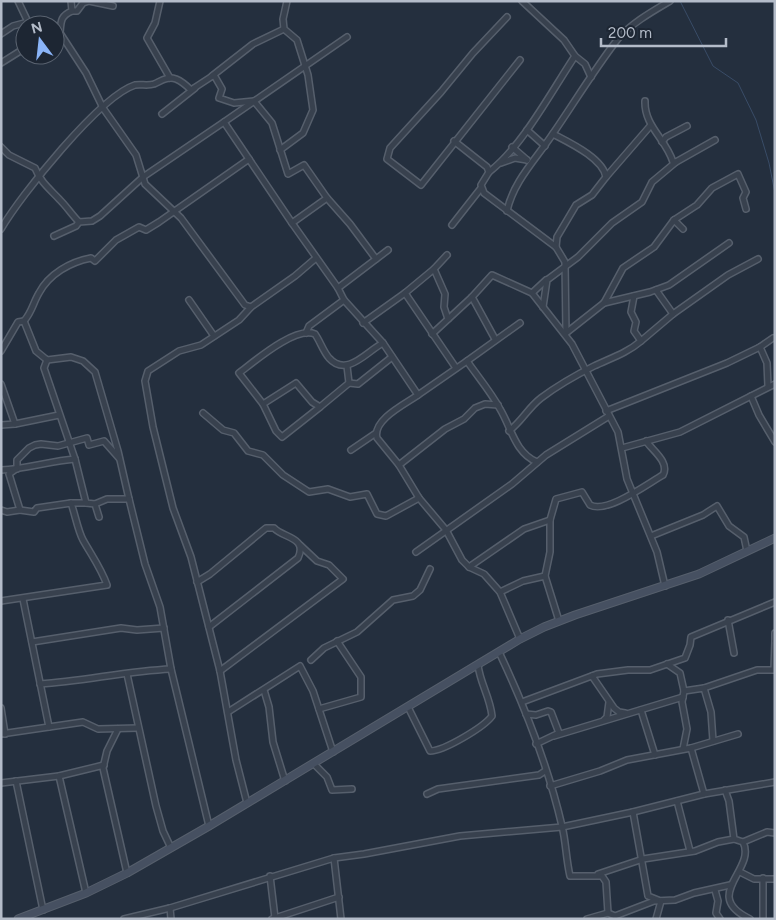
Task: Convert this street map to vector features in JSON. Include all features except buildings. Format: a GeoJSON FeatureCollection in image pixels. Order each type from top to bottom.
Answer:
{"type":"FeatureCollection","features":[{"type":"Feature","properties":{"kind":"main road"},"geometry":{"type":"LineString","coordinates":[[18,919],[32,917],[43,910],[86,893],[127,873],[314,764],[520,639],[559,621],[699,574],[775,538]]}},
{"type":"Feature","properties":{"kind":"street"},"geometry":{"type":"LineString","coordinates":[[18,1],[25,15]]}},
{"type":"Feature","properties":{"kind":"street"},"geometry":{"type":"LineString","coordinates":[[71,1],[72,11]]}},
{"type":"Feature","properties":{"kind":"street"},"geometry":{"type":"LineString","coordinates":[[64,15],[77,11],[83,3],[89,1],[113,6]]}},
{"type":"Feature","properties":{"kind":"street"},"geometry":{"type":"LineString","coordinates":[[160,1],[155,23],[147,38],[170,78]]}},
{"type":"Feature","properties":{"kind":"street"},"geometry":{"type":"LineString","coordinates":[[280,150],[303,133],[311,119],[313,110],[305,65],[297,40],[284,28],[283,19],[288,1]]}},
{"type":"Feature","properties":{"kind":"street"},"geometry":{"type":"LineString","coordinates":[[522,1],[564,40],[575,56],[585,64],[591,77]]}},
{"type":"Feature","properties":{"kind":"street"},"geometry":{"type":"LineString","coordinates":[[505,209],[528,162],[553,134],[618,38],[670,1]]}},
{"type":"Feature","properties":{"kind":"street"},"geometry":{"type":"LineString","coordinates":[[507,17],[390,148],[387,160],[421,186],[454,141],[520,60]]}},
{"type":"Feature","properties":{"kind":"street"},"geometry":{"type":"LineString","coordinates":[[1,34],[15,25]]}},
{"type":"Feature","properties":{"kind":"street"},"geometry":{"type":"LineString","coordinates":[[162,114],[253,44],[284,28]]}},
{"type":"Feature","properties":{"kind":"street"},"geometry":{"type":"LineString","coordinates":[[54,236],[76,226],[79,222],[92,221],[100,216],[143,177],[347,37]]}},
{"type":"Feature","properties":{"kind":"street"},"geometry":{"type":"LineString","coordinates":[[65,42],[86,73],[103,108],[136,155],[148,189],[175,210],[245,305],[251,307]]}},
{"type":"Feature","properties":{"kind":"street"},"geometry":{"type":"LineString","coordinates":[[1,63],[15,54]]}},
{"type":"Feature","properties":{"kind":"street"},"geometry":{"type":"LineString","coordinates":[[501,163],[527,130],[575,56]]}},
{"type":"Feature","properties":{"kind":"street"},"geometry":{"type":"LineString","coordinates":[[1,229],[75,133],[118,94],[136,85],[153,84],[170,78],[177,79],[191,90],[214,75]]}},
{"type":"Feature","properties":{"kind":"street"},"geometry":{"type":"LineString","coordinates":[[214,75],[222,89],[219,98],[234,103],[254,100]]}},
{"type":"Feature","properties":{"kind":"street"},"geometry":{"type":"LineString","coordinates":[[254,100],[272,124],[288,174],[304,165],[327,198],[350,224],[376,259]]}},
{"type":"Feature","properties":{"kind":"street"},"geometry":{"type":"LineString","coordinates":[[646,101],[645,115],[673,162],[676,162]]}},
{"type":"Feature","properties":{"kind":"street"},"geometry":{"type":"LineString","coordinates":[[224,122],[338,288],[344,300],[362,323],[383,343],[418,395]]}},
{"type":"Feature","properties":{"kind":"street"},"geometry":{"type":"LineString","coordinates":[[556,247],[557,237],[576,205],[592,195],[651,125]]}},
{"type":"Feature","properties":{"kind":"street"},"geometry":{"type":"LineString","coordinates":[[662,142],[666,137],[687,126]]}},
{"type":"Feature","properties":{"kind":"street"},"geometry":{"type":"LineString","coordinates":[[527,130],[544,146]]}},
{"type":"Feature","properties":{"kind":"street"},"geometry":{"type":"LineString","coordinates":[[553,134],[585,152],[605,171],[606,177]]}},
{"type":"Feature","properties":{"kind":"street"},"geometry":{"type":"LineString","coordinates":[[532,293],[588,248],[612,223],[642,202],[652,182],[676,162],[715,140]]}},
{"type":"Feature","properties":{"kind":"street"},"geometry":{"type":"LineString","coordinates":[[454,141],[487,167],[489,172]]}},
{"type":"Feature","properties":{"kind":"street"},"geometry":{"type":"LineString","coordinates":[[1,147],[9,155],[35,168],[39,178],[79,222]]}},
{"type":"Feature","properties":{"kind":"street"},"geometry":{"type":"LineString","coordinates":[[512,147],[528,162]]}},
{"type":"Feature","properties":{"kind":"street"},"geometry":{"type":"LineString","coordinates":[[452,225],[481,188],[482,181],[489,172],[501,163],[515,158],[528,162]]}},
{"type":"Feature","properties":{"kind":"street"},"geometry":{"type":"LineString","coordinates":[[1,351],[18,322],[24,321],[30,314],[45,283],[59,271],[80,260],[91,258],[95,261],[116,240],[139,227],[146,230],[250,159]]}},
{"type":"Feature","properties":{"kind":"street"},"geometry":{"type":"LineString","coordinates":[[566,333],[604,303],[623,268],[654,247],[674,220],[697,205],[712,188],[738,174],[746,192],[743,198],[746,210]]}},
{"type":"Feature","properties":{"kind":"street"},"geometry":{"type":"LineString","coordinates":[[481,188],[505,209],[556,247],[566,264],[566,333]]}},
{"type":"Feature","properties":{"kind":"street"},"geometry":{"type":"LineString","coordinates":[[292,223],[327,198]]}},
{"type":"Feature","properties":{"kind":"street"},"geometry":{"type":"LineString","coordinates":[[674,220],[682,229]]}},
{"type":"Feature","properties":{"kind":"street"},"geometry":{"type":"LineString","coordinates":[[604,303],[669,285],[729,243]]}},
{"type":"Feature","properties":{"kind":"street"},"geometry":{"type":"LineString","coordinates":[[338,288],[388,250]]}},
{"type":"Feature","properties":{"kind":"street"},"geometry":{"type":"LineString","coordinates":[[362,323],[405,293],[434,269],[447,255]]}},
{"type":"Feature","properties":{"kind":"street"},"geometry":{"type":"LineString","coordinates":[[247,802],[234,754],[220,671],[196,582],[192,557],[173,508],[153,427],[145,381],[148,371],[179,351],[201,345],[239,320],[251,307],[295,276],[316,258]]}},
{"type":"Feature","properties":{"kind":"street"},"geometry":{"type":"LineString","coordinates":[[509,430],[520,422],[526,410],[540,399],[586,370],[629,351],[673,314],[728,275],[758,259]]}},
{"type":"Feature","properties":{"kind":"street"},"geometry":{"type":"LineString","coordinates":[[434,269],[445,294],[444,307],[448,319]]}},
{"type":"Feature","properties":{"kind":"street"},"geometry":{"type":"LineString","coordinates":[[432,334],[472,297],[492,275],[532,293],[566,333],[618,432],[627,479],[651,536],[665,586]]}},
{"type":"Feature","properties":{"kind":"street"},"geometry":{"type":"LineString","coordinates":[[543,307],[547,280]]}},
{"type":"Feature","properties":{"kind":"street"},"geometry":{"type":"LineString","coordinates":[[656,290],[673,314]]}},
{"type":"Feature","properties":{"kind":"street"},"geometry":{"type":"LineString","coordinates":[[405,293],[456,368]]}},
{"type":"Feature","properties":{"kind":"street"},"geometry":{"type":"LineString","coordinates":[[634,296],[631,312],[636,322],[634,331],[641,341]]}},
{"type":"Feature","properties":{"kind":"street"},"geometry":{"type":"LineString","coordinates":[[472,297],[495,339]]}},
{"type":"Feature","properties":{"kind":"street"},"geometry":{"type":"LineString","coordinates":[[189,300],[214,336]]}},
{"type":"Feature","properties":{"kind":"street"},"geometry":{"type":"LineString","coordinates":[[306,333],[309,326],[344,300]]}},
{"type":"Feature","properties":{"kind":"street"},"geometry":{"type":"LineString","coordinates":[[24,321],[36,351],[47,360],[71,357],[83,360],[95,372],[102,389],[103,405],[120,459],[164,628],[171,669],[209,826]]}},
{"type":"Feature","properties":{"kind":"street"},"geometry":{"type":"LineString","coordinates":[[351,450],[376,433],[379,424],[495,339],[520,323]]}},
{"type":"Feature","properties":{"kind":"street"},"geometry":{"type":"LineString","coordinates":[[347,366],[331,360],[315,334],[306,333],[290,337],[238,373],[263,404],[276,431],[282,437],[349,383],[358,384],[392,357]]}},
{"type":"Feature","properties":{"kind":"street"},"geometry":{"type":"LineString","coordinates":[[416,552],[437,539],[446,530],[512,484],[537,462],[608,414],[727,363],[760,347],[773,338]]}},
{"type":"Feature","properties":{"kind":"street"},"geometry":{"type":"LineString","coordinates":[[347,366],[383,343]]}},
{"type":"Feature","properties":{"kind":"street"},"geometry":{"type":"LineString","coordinates":[[760,347],[767,363],[768,386]]}},
{"type":"Feature","properties":{"kind":"street"},"geometry":{"type":"LineString","coordinates":[[47,360],[44,368],[75,459],[86,503]]}},
{"type":"Feature","properties":{"kind":"street"},"geometry":{"type":"LineString","coordinates":[[467,361],[498,405],[509,430],[530,459],[537,462]]}},
{"type":"Feature","properties":{"kind":"street"},"geometry":{"type":"LineString","coordinates":[[347,366],[349,383]]}},
{"type":"Feature","properties":{"kind":"street"},"geometry":{"type":"LineString","coordinates":[[263,404],[296,383],[312,402],[320,407]]}},
{"type":"Feature","properties":{"kind":"street"},"geometry":{"type":"LineString","coordinates":[[1,384],[15,424]]}},
{"type":"Feature","properties":{"kind":"street"},"geometry":{"type":"LineString","coordinates":[[622,448],[680,432],[775,384]]}},
{"type":"Feature","properties":{"kind":"street"},"geometry":{"type":"LineString","coordinates":[[752,396],[759,415],[775,442]]}},
{"type":"Feature","properties":{"kind":"street"},"geometry":{"type":"LineString","coordinates":[[399,465],[445,429],[464,419],[475,408],[485,404],[498,405]]}},
{"type":"Feature","properties":{"kind":"street"},"geometry":{"type":"LineString","coordinates":[[203,413],[223,430],[234,433],[248,451],[263,455],[284,475],[309,492],[328,489],[350,497],[367,494],[377,514],[386,516],[419,498]]}},
{"type":"Feature","properties":{"kind":"street"},"geometry":{"type":"LineString","coordinates":[[1,426],[59,415]]}},
{"type":"Feature","properties":{"kind":"street"},"geometry":{"type":"LineString","coordinates":[[376,433],[383,447],[399,465],[419,498],[446,530],[456,552],[469,567],[484,574],[500,592],[520,639]]}},
{"type":"Feature","properties":{"kind":"street"},"geometry":{"type":"LineString","coordinates":[[17,469],[17,460],[29,448],[41,444],[58,446],[87,438],[89,445],[104,441],[120,459]]}},
{"type":"Feature","properties":{"kind":"street"},"geometry":{"type":"LineString","coordinates":[[559,621],[545,576],[550,552],[550,520],[554,502],[558,497],[582,492],[590,505],[598,507],[616,502],[665,473],[658,453],[646,441]]}},
{"type":"Feature","properties":{"kind":"street"},"geometry":{"type":"LineString","coordinates":[[1,470],[75,459]]}},
{"type":"Feature","properties":{"kind":"street"},"geometry":{"type":"LineString","coordinates":[[17,469],[9,474],[20,510]]}},
{"type":"Feature","properties":{"kind":"street"},"geometry":{"type":"LineString","coordinates":[[1,510],[7,512],[20,510],[34,512],[37,508],[71,503],[96,504],[107,499],[129,499]]}},
{"type":"Feature","properties":{"kind":"street"},"geometry":{"type":"LineString","coordinates":[[1,602],[107,585],[100,565],[93,559],[82,540],[71,503]]}},
{"type":"Feature","properties":{"kind":"street"},"geometry":{"type":"LineString","coordinates":[[96,504],[99,517]]}},
{"type":"Feature","properties":{"kind":"street"},"geometry":{"type":"LineString","coordinates":[[651,536],[702,515],[717,506],[729,526],[744,537],[747,551]]}},
{"type":"Feature","properties":{"kind":"street"},"geometry":{"type":"LineString","coordinates":[[469,567],[524,529],[550,520]]}},
{"type":"Feature","properties":{"kind":"street"},"geometry":{"type":"LineString","coordinates":[[196,582],[210,574],[266,528],[274,528],[278,532],[297,540],[317,561],[330,565],[337,571],[343,580],[220,671]]}},
{"type":"Feature","properties":{"kind":"street"},"geometry":{"type":"LineString","coordinates":[[209,627],[298,558],[301,550],[300,544]]}},
{"type":"Feature","properties":{"kind":"street"},"geometry":{"type":"LineString","coordinates":[[311,660],[324,648],[357,632],[393,600],[412,596],[420,590],[430,569]]}},
{"type":"Feature","properties":{"kind":"street"},"geometry":{"type":"LineString","coordinates":[[500,592],[523,581],[545,576]]}},
{"type":"Feature","properties":{"kind":"street"},"geometry":{"type":"LineString","coordinates":[[23,599],[49,727]]}},
{"type":"Feature","properties":{"kind":"street"},"geometry":{"type":"LineString","coordinates":[[522,702],[592,676],[613,671],[650,670],[685,658],[691,637],[775,602]]}},
{"type":"Feature","properties":{"kind":"street"},"geometry":{"type":"LineString","coordinates":[[728,620],[734,653]]}},
{"type":"Feature","properties":{"kind":"street"},"geometry":{"type":"LineString","coordinates":[[32,642],[121,628],[137,630],[164,628]]}},
{"type":"Feature","properties":{"kind":"street"},"geometry":{"type":"LineString","coordinates":[[684,690],[704,688],[757,670],[774,670],[775,633]]}},
{"type":"Feature","properties":{"kind":"street"},"geometry":{"type":"LineString","coordinates":[[319,709],[361,697],[361,677],[337,641]]}},
{"type":"Feature","properties":{"kind":"street"},"geometry":{"type":"LineString","coordinates":[[499,652],[522,702],[550,786],[562,827],[570,876],[598,874],[643,859],[690,851],[734,839],[743,842],[767,832],[775,833]]}},
{"type":"Feature","properties":{"kind":"street"},"geometry":{"type":"LineString","coordinates":[[667,664],[680,673],[684,690],[683,697],[687,729],[683,749]]}},
{"type":"Feature","properties":{"kind":"street"},"geometry":{"type":"LineString","coordinates":[[408,707],[430,750],[449,746],[471,733],[488,722],[492,716],[491,701],[480,679],[478,665]]}},
{"type":"Feature","properties":{"kind":"street"},"geometry":{"type":"LineString","coordinates":[[228,712],[300,666],[313,692],[333,752]]}},
{"type":"Feature","properties":{"kind":"street"},"geometry":{"type":"LineString","coordinates":[[40,684],[127,674],[141,670],[171,669]]}},
{"type":"Feature","properties":{"kind":"street"},"geometry":{"type":"LineString","coordinates":[[127,674],[156,806],[171,848]]}},
{"type":"Feature","properties":{"kind":"street"},"geometry":{"type":"LineString","coordinates":[[592,676],[609,702],[619,712],[629,713]]}},
{"type":"Feature","properties":{"kind":"street"},"geometry":{"type":"LineString","coordinates":[[704,688],[711,712],[713,741]]}},
{"type":"Feature","properties":{"kind":"street"},"geometry":{"type":"LineString","coordinates":[[264,690],[269,707],[273,742],[285,781]]}},
{"type":"Feature","properties":{"kind":"street"},"geometry":{"type":"LineString","coordinates":[[536,744],[554,736],[683,697]]}},
{"type":"Feature","properties":{"kind":"street"},"geometry":{"type":"LineString","coordinates":[[604,721],[607,717],[609,702]]}},
{"type":"Feature","properties":{"kind":"street"},"geometry":{"type":"LineString","coordinates":[[1,708],[3,734],[83,722],[98,729],[138,728]]}},
{"type":"Feature","properties":{"kind":"street"},"geometry":{"type":"LineString","coordinates":[[641,710],[654,755]]}},
{"type":"Feature","properties":{"kind":"street"},"geometry":{"type":"LineString","coordinates":[[526,714],[551,712],[560,731],[554,736]]}},
{"type":"Feature","properties":{"kind":"street"},"geometry":{"type":"LineString","coordinates":[[118,729],[107,751],[104,765],[127,873]]}},
{"type":"Feature","properties":{"kind":"street"},"geometry":{"type":"LineString","coordinates":[[550,786],[600,771],[627,760],[691,748],[738,734]]}},
{"type":"Feature","properties":{"kind":"street"},"geometry":{"type":"LineString","coordinates":[[691,748],[704,794]]}},
{"type":"Feature","properties":{"kind":"street"},"geometry":{"type":"LineString","coordinates":[[314,764],[327,777],[332,790],[352,789]]}},
{"type":"Feature","properties":{"kind":"street"},"geometry":{"type":"LineString","coordinates":[[1,783],[59,776],[104,765]]}},
{"type":"Feature","properties":{"kind":"street"},"geometry":{"type":"LineString","coordinates":[[427,794],[438,789],[539,775],[545,771]]}},
{"type":"Feature","properties":{"kind":"street"},"geometry":{"type":"LineString","coordinates":[[59,776],[86,893]]}},
{"type":"Feature","properties":{"kind":"street"},"geometry":{"type":"LineString","coordinates":[[16,781],[43,910]]}},
{"type":"Feature","properties":{"kind":"street"},"geometry":{"type":"LineString","coordinates":[[124,919],[170,908],[334,858],[460,836],[562,827],[704,794],[775,782]]}},
{"type":"Feature","properties":{"kind":"street"},"geometry":{"type":"LineString","coordinates":[[724,790],[729,801],[734,839]]}},
{"type":"Feature","properties":{"kind":"street"},"geometry":{"type":"LineString","coordinates":[[677,801],[690,851]]}},
{"type":"Feature","properties":{"kind":"street"},"geometry":{"type":"LineString","coordinates":[[633,812],[643,859],[642,871],[648,896],[661,902]]}},
{"type":"Feature","properties":{"kind":"street"},"geometry":{"type":"LineString","coordinates":[[587,919],[608,913],[615,916],[654,901],[675,900],[694,893],[715,890],[730,885],[740,872],[745,854],[743,842]]}},
{"type":"Feature","properties":{"kind":"street"},"geometry":{"type":"LineString","coordinates":[[334,858],[340,919]]}},
{"type":"Feature","properties":{"kind":"street"},"geometry":{"type":"LineString","coordinates":[[740,872],[754,879],[775,879]]}},
{"type":"Feature","properties":{"kind":"street"},"geometry":{"type":"LineString","coordinates":[[598,874],[606,882],[608,913]]}},
{"type":"Feature","properties":{"kind":"street"},"geometry":{"type":"LineString","coordinates":[[270,876],[274,918],[286,916],[339,897]]}},
{"type":"Feature","properties":{"kind":"street"},"geometry":{"type":"LineString","coordinates":[[763,878],[764,919]]}},
{"type":"Feature","properties":{"kind":"street"},"geometry":{"type":"LineString","coordinates":[[730,885],[731,902],[736,910],[750,919]]}},
{"type":"Feature","properties":{"kind":"street"},"geometry":{"type":"LineString","coordinates":[[715,890],[718,901],[716,913],[720,919]]}},
{"type":"Feature","properties":{"kind":"street"},"geometry":{"type":"LineString","coordinates":[[656,919],[661,902]]}},
{"type":"Feature","properties":{"kind":"street"},"geometry":{"type":"LineString","coordinates":[[170,908],[171,919]]}},
{"type":"Feature","properties":{"kind":"waterway"},"geometry":{"type":"LineString","coordinates":[[680,1],[713,66],[738,83],[756,120],[769,163],[775,193]]}}]}
